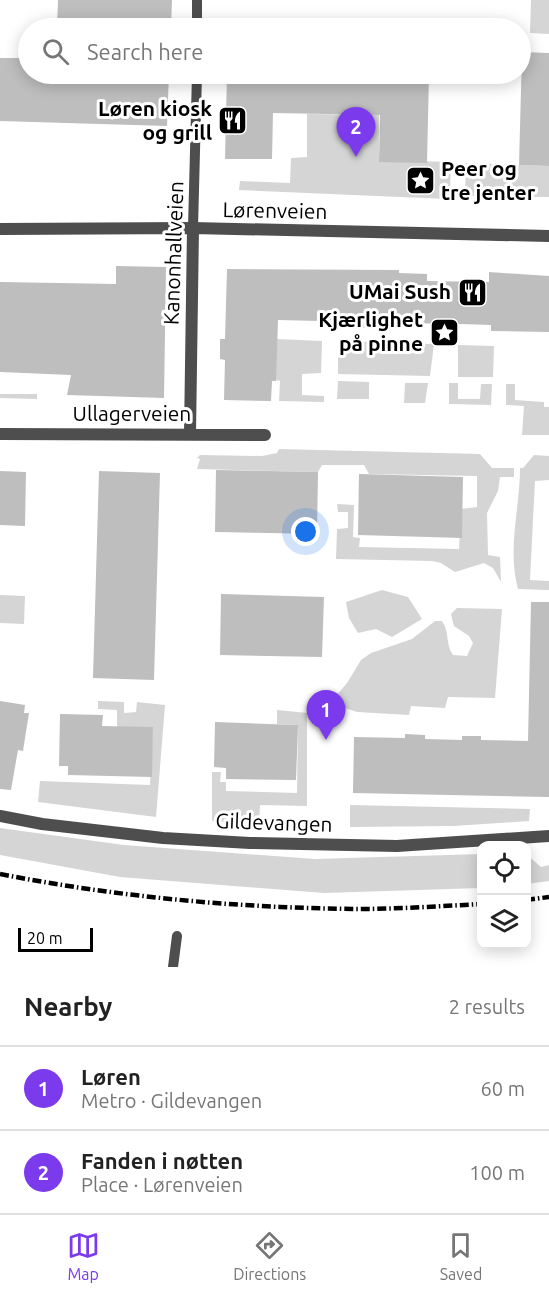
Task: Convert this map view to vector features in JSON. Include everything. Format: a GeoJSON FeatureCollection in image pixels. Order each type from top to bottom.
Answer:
{"type":"FeatureCollection","features":[{"type":"Feature","properties":{"kind":"street","name":"Lørenveien"},"geometry":{"type":"LineString","coordinates":[[0,229],[193,228],[549,236]]}},
{"type":"Feature","properties":{"kind":"street","name":"Kanonhallveien"},"geometry":{"type":"LineString","coordinates":[[190,434],[193,228]]}},
{"type":"Feature","properties":{"kind":"street","name":"Ullagerveien"},"geometry":{"type":"LineString","coordinates":[[0,434],[265,435]]}},
{"type":"Feature","properties":{"kind":"street","name":"Gildevangen"},"geometry":{"type":"LineString","coordinates":[[0,816],[42,824],[163,838],[250,843],[398,846],[549,836]]}},
{"type":"Feature","properties":{"kind":"lane"},"geometry":{"type":"LineString","coordinates":[[197,0],[197,18]]}},
{"type":"Feature","properties":{"kind":"lane","name":"Kanonhallveien"},"geometry":{"type":"LineString","coordinates":[[193,228],[197,84]]}},
{"type":"Feature","properties":{"kind":"lane"},"geometry":{"type":"LineString","coordinates":[[173,967],[177,936]]}},
{"type":"Feature","properties":{"kind":"shaded area"},"geometry":{"type":"Polygon","coordinates":[[[531,0],[549,0],[549,34],[531,33],[531,0]]]}},
{"type":"Feature","properties":{"kind":"shaded area"},"geometry":{"type":"Polygon","coordinates":[[[307,114],[379,115],[379,160],[451,162],[450,193],[447,199],[239,190],[240,181],[290,183],[291,158],[307,157],[307,114]]]}},
{"type":"Feature","properties":{"kind":"shaded area"},"geometry":{"type":"Polygon","coordinates":[[[466,163],[549,166],[549,197],[465,196],[466,163]]]}},
{"type":"Feature","properties":{"kind":"shaded area"},"geometry":{"type":"Polygon","coordinates":[[[276,339],[322,341],[321,373],[302,374],[302,395],[324,396],[324,402],[279,401],[280,381],[276,380],[276,339]]]}},
{"type":"Feature","properties":{"kind":"shaded area"},"geometry":{"type":"Polygon","coordinates":[[[338,341],[434,344],[430,376],[338,374],[338,341]]]}},
{"type":"Feature","properties":{"kind":"shaded area"},"geometry":{"type":"Polygon","coordinates":[[[458,345],[494,346],[493,377],[458,377],[458,345]]]}},
{"type":"Feature","properties":{"kind":"shaded area"},"geometry":{"type":"Polygon","coordinates":[[[338,381],[369,382],[369,399],[337,399],[338,381]]]}},
{"type":"Feature","properties":{"kind":"shaded area"},"geometry":{"type":"Polygon","coordinates":[[[405,383],[428,383],[425,403],[404,403],[405,383]]]}},
{"type":"Feature","properties":{"kind":"shaded area"},"geometry":{"type":"Polygon","coordinates":[[[449,383],[458,383],[458,399],[480,399],[481,384],[492,384],[491,405],[449,404],[449,383]]]}},
{"type":"Feature","properties":{"kind":"shaded area"},"geometry":{"type":"Polygon","coordinates":[[[506,384],[515,384],[515,400],[544,402],[544,407],[549,407],[549,435],[522,435],[524,406],[506,405],[506,384]]]}},
{"type":"Feature","properties":{"kind":"shaded area"},"geometry":{"type":"Polygon","coordinates":[[[0,394],[37,394],[37,399],[0,398],[0,394]]]}},
{"type":"Feature","properties":{"kind":"shaded area"},"geometry":{"type":"Polygon","coordinates":[[[279,449],[480,454],[492,468],[514,468],[514,477],[500,477],[498,491],[487,513],[488,555],[500,557],[501,582],[493,568],[484,563],[455,572],[441,563],[432,561],[336,559],[337,529],[348,528],[348,512],[338,512],[337,504],[354,505],[353,537],[360,538],[359,547],[459,549],[461,509],[477,507],[477,476],[369,474],[364,465],[322,465],[318,472],[197,469],[200,459],[197,458],[200,455],[262,456],[277,453],[279,449]]]}},
{"type":"Feature","properties":{"kind":"shaded area"},"geometry":{"type":"Polygon","coordinates":[[[534,455],[549,456],[549,480],[535,481],[530,580],[549,581],[549,590],[518,589],[515,574],[514,544],[520,468],[523,468],[534,455]]]}},
{"type":"Feature","properties":{"kind":"shaded area"},"geometry":{"type":"Polygon","coordinates":[[[382,590],[408,597],[422,619],[392,637],[376,629],[358,633],[349,618],[346,602],[382,590]]]}},
{"type":"Feature","properties":{"kind":"shaded area"},"geometry":{"type":"Polygon","coordinates":[[[0,595],[25,596],[24,624],[0,623],[0,595]]]}},
{"type":"Feature","properties":{"kind":"shaded area"},"geometry":{"type":"Polygon","coordinates":[[[457,608],[502,609],[495,698],[448,697],[445,708],[411,706],[409,715],[357,712],[330,703],[347,683],[361,660],[371,653],[412,639],[435,621],[442,621],[453,655],[467,656],[473,643],[469,636],[454,626],[451,614],[457,608]]]}},
{"type":"Feature","properties":{"kind":"shaded area"},"geometry":{"type":"Polygon","coordinates":[[[98,701],[124,702],[124,713],[136,712],[137,702],[165,705],[156,817],[38,802],[40,781],[150,785],[153,727],[117,728],[117,710],[98,709],[98,701]]]}},
{"type":"Feature","properties":{"kind":"shaded area"},"geometry":{"type":"Polygon","coordinates":[[[277,710],[307,713],[307,806],[260,805],[259,825],[212,821],[212,772],[221,772],[220,782],[226,782],[226,791],[297,793],[298,725],[277,724],[277,710]]]}},
{"type":"Feature","properties":{"kind":"shaded area"},"geometry":{"type":"Polygon","coordinates":[[[350,805],[530,809],[529,821],[454,826],[350,827],[350,805]]]}},
{"type":"Feature","properties":{"kind":"shaded area"},"geometry":{"type":"Polygon","coordinates":[[[0,828],[124,845],[315,859],[477,854],[477,888],[324,893],[120,877],[0,855],[0,828]]]}},
{"type":"Feature","properties":{"kind":"shaded area"},"geometry":{"type":"Polygon","coordinates":[[[531,858],[541,867],[549,865],[549,881],[531,883],[531,858]]]}},
{"type":"Feature","properties":{"kind":"building"},"geometry":{"type":"Polygon","coordinates":[[[58,0],[172,0],[171,18],[57,18],[58,0]]]}},
{"type":"Feature","properties":{"kind":"building"},"geometry":{"type":"Polygon","coordinates":[[[531,52],[549,53],[549,166],[519,165],[521,84],[531,84],[531,52]]]}},
{"type":"Feature","properties":{"kind":"building"},"geometry":{"type":"Polygon","coordinates":[[[0,58],[18,58],[18,84],[169,84],[167,126],[0,121],[0,58]]]}},
{"type":"Feature","properties":{"kind":"building"},"geometry":{"type":"Polygon","coordinates":[[[227,84],[429,84],[427,163],[379,162],[380,115],[273,113],[272,159],[225,159],[227,84]]]}},
{"type":"Feature","properties":{"kind":"building"},"geometry":{"type":"Polygon","coordinates":[[[116,266],[166,267],[164,398],[67,395],[71,375],[0,372],[0,282],[116,284],[116,266]]]}},
{"type":"Feature","properties":{"kind":"building"},"geometry":{"type":"Polygon","coordinates":[[[227,269],[399,270],[399,273],[427,274],[427,281],[489,282],[489,272],[549,276],[549,332],[491,331],[491,325],[460,324],[394,323],[394,328],[320,327],[320,321],[278,320],[276,381],[272,381],[271,401],[224,400],[225,360],[220,359],[220,339],[225,339],[227,269]]]}},
{"type":"Feature","properties":{"kind":"building"},"geometry":{"type":"Polygon","coordinates":[[[216,470],[318,472],[317,534],[215,532],[216,470]]]}},
{"type":"Feature","properties":{"kind":"building"},"geometry":{"type":"Polygon","coordinates":[[[0,471],[26,472],[25,526],[0,525],[0,471]]]}},
{"type":"Feature","properties":{"kind":"building"},"geometry":{"type":"Polygon","coordinates":[[[99,471],[160,473],[154,680],[93,678],[99,471]]]}},
{"type":"Feature","properties":{"kind":"building"},"geometry":{"type":"Polygon","coordinates":[[[359,474],[463,477],[462,538],[358,535],[359,474]]]}},
{"type":"Feature","properties":{"kind":"building"},"geometry":{"type":"Polygon","coordinates":[[[221,594],[324,597],[322,657],[220,655],[221,594]]]}},
{"type":"Feature","properties":{"kind":"building"},"geometry":{"type":"Polygon","coordinates":[[[531,602],[549,602],[549,797],[353,793],[354,737],[405,738],[405,734],[425,735],[425,739],[462,740],[462,736],[481,736],[481,740],[528,741],[531,602]]]}},
{"type":"Feature","properties":{"kind":"building"},"geometry":{"type":"Polygon","coordinates":[[[0,701],[25,705],[24,713],[29,713],[23,751],[18,750],[11,790],[0,789],[0,701]]]}},
{"type":"Feature","properties":{"kind":"building"},"geometry":{"type":"Polygon","coordinates":[[[60,714],[103,715],[102,726],[153,727],[152,777],[68,775],[68,766],[59,766],[60,714]]]}},
{"type":"Feature","properties":{"kind":"building"},"geometry":{"type":"Polygon","coordinates":[[[215,722],[298,725],[296,780],[226,779],[226,768],[214,767],[215,722]]]}},
{"type":"Feature","properties":{"kind":"railway"},"geometry":{"type":"LineString","coordinates":[[0,874],[133,895],[223,904],[358,909],[477,904]]}},
{"type":"Feature","properties":{"kind":"railway"},"geometry":{"type":"LineString","coordinates":[[531,899],[549,897]]}},
{"type":"Feature","properties":{"kind":"place","name":"Løren kiosk og grill"},"geometry":{"type":"Point","coordinates":[233,121]}},
{"type":"Feature","properties":{"kind":"place","name":"Fanden i nøtten"},"geometry":{"type":"Point","coordinates":[356,157]}},
{"type":"Feature","properties":{"kind":"place","name":"Peer og tre jenter"},"geometry":{"type":"Point","coordinates":[420,181]}},
{"type":"Feature","properties":{"kind":"place","name":"UMai Sush"},"geometry":{"type":"Point","coordinates":[472,292]}},
{"type":"Feature","properties":{"kind":"place","name":"Kjærlighet på pinne"},"geometry":{"type":"Point","coordinates":[444,332]}},
{"type":"Feature","properties":{"kind":"place","name":"Løren"},"geometry":{"type":"Point","coordinates":[326,740]}}]}
